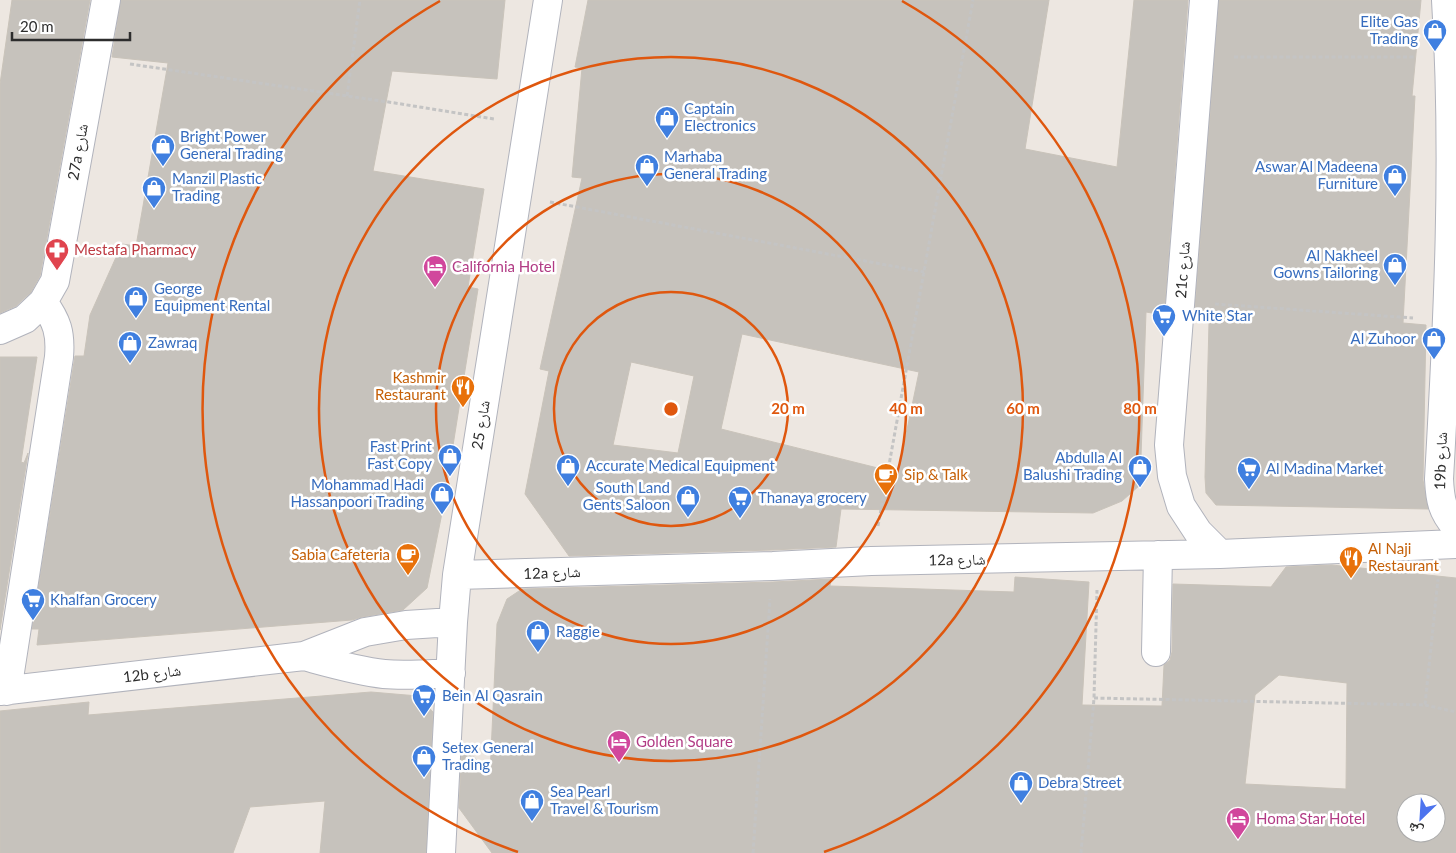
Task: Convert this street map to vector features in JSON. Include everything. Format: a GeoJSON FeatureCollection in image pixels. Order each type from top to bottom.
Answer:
{"type":"FeatureCollection","features":[{"type":"Feature","properties":{"kind":"street","name":"27a شارع"},"geometry":{"type":"LineString","coordinates":[[0,330],[25,319],[43,302],[55,281],[106,0]]}},
{"type":"Feature","properties":{"kind":"street","name":"شارع 25"},"geometry":{"type":"LineString","coordinates":[[441,853],[457,576],[548,0]]}},
{"type":"Feature","properties":{"kind":"street","name":"21c شارع"},"geometry":{"type":"LineString","coordinates":[[1204,0],[1169,445],[1172,476],[1181,506],[1198,532],[1220,554]]}},
{"type":"Feature","properties":{"kind":"street","name":"19b شارع"},"geometry":{"type":"LineString","coordinates":[[1446,0],[1451,57],[1455,197],[1439,479],[1440,499],[1448,518],[1451,538]]}},
{"type":"Feature","properties":{"kind":"street"},"geometry":{"type":"LineString","coordinates":[[3,691],[60,357],[58,328],[52,314],[43,302]]}},
{"type":"Feature","properties":{"kind":"street","name":"12a شارع"},"geometry":{"type":"LineString","coordinates":[[457,576],[871,561],[1220,554],[1451,538]]}},
{"type":"Feature","properties":{"kind":"street"},"geometry":{"type":"LineString","coordinates":[[1156,652],[1158,554]]}},
{"type":"Feature","properties":{"kind":"street","name":"12b شارع"},"geometry":{"type":"LineString","coordinates":[[3,691],[304,656],[365,632],[406,624],[453,622]]}},
{"type":"Feature","properties":{"kind":"street","name":"12b شارع"},"geometry":{"type":"LineString","coordinates":[[304,656],[367,672],[386,674],[451,673]]}},
{"type":"Feature","properties":{"kind":"path"},"geometry":{"type":"LineString","coordinates":[[348,96],[360,0]]}},
{"type":"Feature","properties":{"kind":"path"},"geometry":{"type":"LineString","coordinates":[[871,561],[973,0]]}},
{"type":"Feature","properties":{"kind":"path"},"geometry":{"type":"LineString","coordinates":[[1200,57],[1451,57]]}},
{"type":"Feature","properties":{"kind":"path"},"geometry":{"type":"LineString","coordinates":[[95,59],[529,125]]}},
{"type":"Feature","properties":{"kind":"path"},"geometry":{"type":"LineString","coordinates":[[518,196],[924,272]]}},
{"type":"Feature","properties":{"kind":"path"},"geometry":{"type":"LineString","coordinates":[[1181,302],[1448,321]]}},
{"type":"Feature","properties":{"kind":"path"},"geometry":{"type":"LineString","coordinates":[[1425,705],[1451,538]]}},
{"type":"Feature","properties":{"kind":"path"},"geometry":{"type":"LineString","coordinates":[[1081,853],[1094,698],[1098,556]]}},
{"type":"Feature","properties":{"kind":"path"},"geometry":{"type":"LineString","coordinates":[[753,853],[773,566]]}},
{"type":"Feature","properties":{"kind":"path"},"geometry":{"type":"LineString","coordinates":[[1094,698],[1425,705],[1456,712]]}},
{"type":"Feature","properties":{"kind":"building"},"geometry":{"type":"Polygon","coordinates":[[[12,0],[90,0],[40,276],[31,292],[16,306],[0,313],[0,84],[12,0]]]}},
{"type":"Feature","properties":{"kind":"building"},"geometry":{"type":"Polygon","coordinates":[[[121,0],[505,0],[497,79],[392,71],[373,171],[484,189],[468,287],[478,289],[443,508],[427,588],[403,610],[352,620],[37,645],[39,629],[32,629],[75,356],[84,356],[90,315],[122,244],[136,246],[168,63],[112,57],[121,0]]]}},
{"type":"Feature","properties":{"kind":"building"},"geometry":{"type":"Polygon","coordinates":[[[588,0],[1049,0],[1025,149],[1117,167],[1134,0],[1188,0],[1164,315],[1146,312],[1140,485],[1122,501],[1093,513],[841,509],[836,547],[569,556],[525,494],[549,371],[540,369],[582,178],[572,177],[582,68],[575,67],[588,0]],[[742,334],[721,429],[898,473],[919,372],[742,334]],[[631,362],[613,445],[678,453],[694,376],[631,362]]]}},
{"type":"Feature","properties":{"kind":"building"},"geometry":{"type":"Polygon","coordinates":[[[1219,0],[1421,0],[1412,96],[1415,96],[1403,323],[1426,325],[1423,480],[1428,509],[1216,505],[1206,493],[1209,323],[1194,321],[1219,0]]]}},
{"type":"Feature","properties":{"kind":"building"},"geometry":{"type":"Polygon","coordinates":[[[0,357],[37,357],[21,462],[24,463],[28,453],[0,630],[0,357]]]}},
{"type":"Feature","properties":{"kind":"building"},"geometry":{"type":"Polygon","coordinates":[[[1332,565],[1456,578],[1456,853],[492,853],[459,808],[462,744],[490,774],[497,624],[507,599],[522,589],[831,579],[830,586],[1014,592],[1015,577],[1089,582],[1082,705],[1162,706],[1164,665],[1170,660],[1172,652],[1173,584],[1271,587],[1286,567],[1332,565]],[[1279,675],[1255,695],[1245,784],[1346,789],[1347,683],[1279,675]]]}},
{"type":"Feature","properties":{"kind":"building"},"geometry":{"type":"Polygon","coordinates":[[[371,692],[418,696],[433,712],[426,853],[320,853],[325,801],[250,807],[233,853],[0,853],[0,711],[89,702],[88,715],[371,692]]]}},
{"type":"Feature","properties":{"kind":"place","name":"Elite Gas Trading"},"geometry":{"type":"Point","coordinates":[1435,52]}},
{"type":"Feature","properties":{"kind":"place","name":"Captain Electronics"},"geometry":{"type":"Point","coordinates":[667,139]}},
{"type":"Feature","properties":{"kind":"place","name":"Bright Power General Trading"},"geometry":{"type":"Point","coordinates":[163,167]}},
{"type":"Feature","properties":{"kind":"place","name":"Marhaba General Trading"},"geometry":{"type":"Point","coordinates":[647,187]}},
{"type":"Feature","properties":{"kind":"place","name":"Aswar Al Madeena Furniture"},"geometry":{"type":"Point","coordinates":[1395,197]}},
{"type":"Feature","properties":{"kind":"place","name":"Manzil Plastic Trading"},"geometry":{"type":"Point","coordinates":[154,209]}},
{"type":"Feature","properties":{"kind":"place","name":"Mestafa Pharmacy"},"geometry":{"type":"Point","coordinates":[57,271]}},
{"type":"Feature","properties":{"kind":"place","name":"Al Nakheel Gowns Tailoring"},"geometry":{"type":"Point","coordinates":[1395,286]}},
{"type":"Feature","properties":{"kind":"place","name":"California Hotel"},"geometry":{"type":"Point","coordinates":[435,288]}},
{"type":"Feature","properties":{"kind":"place","name":"George Equipment Rental"},"geometry":{"type":"Point","coordinates":[136,319]}},
{"type":"Feature","properties":{"kind":"place","name":"White Star"},"geometry":{"type":"Point","coordinates":[1164,337]}},
{"type":"Feature","properties":{"kind":"place","name":"Al Zuhoor"},"geometry":{"type":"Point","coordinates":[1434,360]}},
{"type":"Feature","properties":{"kind":"place","name":"Zawraq"},"geometry":{"type":"Point","coordinates":[130,364]}},
{"type":"Feature","properties":{"kind":"place","name":"Kashmir Restaurant"},"geometry":{"type":"Point","coordinates":[463,408]}},
{"type":"Feature","properties":{"kind":"place","name":"Fast Print Fast Copy"},"geometry":{"type":"Point","coordinates":[450,477]}},
{"type":"Feature","properties":{"kind":"place","name":"Accurate Medical Equipment"},"geometry":{"type":"Point","coordinates":[568,487]}},
{"type":"Feature","properties":{"kind":"place","name":"Abdulla Al Balushi Trading"},"geometry":{"type":"Point","coordinates":[1140,488]}},
{"type":"Feature","properties":{"kind":"place","name":"Al Madina Market"},"geometry":{"type":"Point","coordinates":[1249,490]}},
{"type":"Feature","properties":{"kind":"place","name":"Sip & Talk"},"geometry":{"type":"Point","coordinates":[886,496]}},
{"type":"Feature","properties":{"kind":"place","name":"Mohammad Hadi Hassanpoori Trading"},"geometry":{"type":"Point","coordinates":[442,515]}},
{"type":"Feature","properties":{"kind":"place","name":"South Land Gents Saloon"},"geometry":{"type":"Point","coordinates":[688,518]}},
{"type":"Feature","properties":{"kind":"place","name":"Thanaya grocery"},"geometry":{"type":"Point","coordinates":[740,519]}},
{"type":"Feature","properties":{"kind":"place","name":"Sabia Cafeteria"},"geometry":{"type":"Point","coordinates":[408,576]}},
{"type":"Feature","properties":{"kind":"place","name":"Al Naji Restaurant"},"geometry":{"type":"Point","coordinates":[1351,579]}},
{"type":"Feature","properties":{"kind":"place","name":"Khalfan Grocery"},"geometry":{"type":"Point","coordinates":[33,621]}},
{"type":"Feature","properties":{"kind":"place","name":"Raggie"},"geometry":{"type":"Point","coordinates":[538,653]}},
{"type":"Feature","properties":{"kind":"place","name":"Bein Al Qasrain"},"geometry":{"type":"Point","coordinates":[424,717]}},
{"type":"Feature","properties":{"kind":"place","name":"Golden Square"},"geometry":{"type":"Point","coordinates":[619,763]}},
{"type":"Feature","properties":{"kind":"place","name":"Setex General Trading"},"geometry":{"type":"Point","coordinates":[424,778]}},
{"type":"Feature","properties":{"kind":"place","name":"Debra Street"},"geometry":{"type":"Point","coordinates":[1021,804]}},
{"type":"Feature","properties":{"kind":"place","name":"Sea Pearl Travel & Tourism"},"geometry":{"type":"Point","coordinates":[532,822]}},
{"type":"Feature","properties":{"kind":"place","name":"Homa Star Hotel"},"geometry":{"type":"Point","coordinates":[1238,840]}}]}
